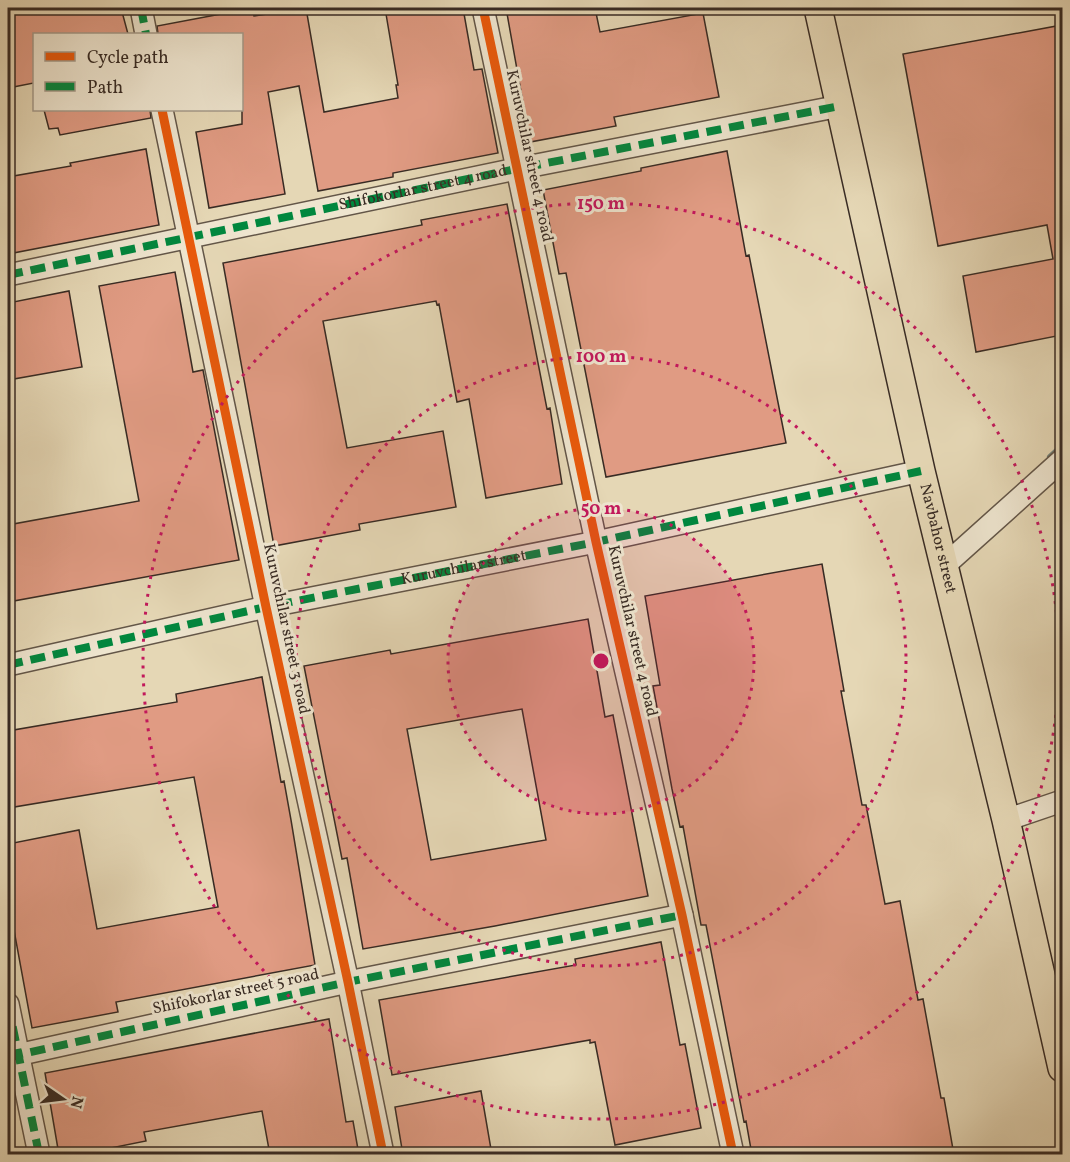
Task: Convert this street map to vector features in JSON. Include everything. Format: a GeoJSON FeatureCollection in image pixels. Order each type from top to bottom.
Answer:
{"type":"FeatureCollection","features":[{"type":"Feature","properties":{"kind":"main road","name":"Navbahor street"},"geometry":{"type":"LineString","coordinates":[[818,8],[921,471],[1006,820],[1062,1068]]}},
{"type":"Feature","properties":{"kind":"street"},"geometry":{"type":"LineString","coordinates":[[141,8],[146,33]]}},
{"type":"Feature","properties":{"kind":"street","name":"Kuruvchilar street 4 road"},"geometry":{"type":"LineString","coordinates":[[483,8],[596,542],[682,915],[733,1155]]}},
{"type":"Feature","properties":{"kind":"street","name":"Shifokorlar street 4 road"},"geometry":{"type":"LineString","coordinates":[[8,275],[516,169],[840,106]]}},
{"type":"Feature","properties":{"kind":"street","name":"Kuruvchilar street 3 road"},"geometry":{"type":"LineString","coordinates":[[162,111],[383,1155]]}},
{"type":"Feature","properties":{"kind":"street"},"geometry":{"type":"LineString","coordinates":[[944,566],[1062,460]]}},
{"type":"Feature","properties":{"kind":"street","name":"Kuruvchilar street"},"geometry":{"type":"LineString","coordinates":[[8,665],[266,608],[596,542],[921,471]]}},
{"type":"Feature","properties":{"kind":"street"},"geometry":{"type":"LineString","coordinates":[[1006,820],[1062,801]]}},
{"type":"Feature","properties":{"kind":"street","name":"Shifokorlar street 5 road"},"geometry":{"type":"LineString","coordinates":[[13,1056],[348,982],[682,915]]}},
{"type":"Feature","properties":{"kind":"street"},"geometry":{"type":"LineString","coordinates":[[8,1004],[13,1056],[39,1155]]}},
{"type":"Feature","properties":{"kind":"building"},"geometry":{"type":"Polygon","coordinates":[[[121,8],[128,33],[33,33],[33,83],[8,88],[8,10],[121,8]]]}},
{"type":"Feature","properties":{"kind":"building"},"geometry":{"type":"Polygon","coordinates":[[[253,8],[254,16],[306,8],[324,112],[398,98],[396,85],[398,85],[385,8],[463,8],[474,70],[482,69],[498,153],[393,173],[393,177],[318,191],[299,86],[268,92],[285,194],[209,208],[196,132],[242,124],[243,33],[158,33],[157,26],[253,8]]]}},
{"type":"Feature","properties":{"kind":"building"},"geometry":{"type":"Polygon","coordinates":[[[506,8],[595,8],[600,32],[703,13],[719,97],[614,117],[616,126],[530,142],[506,8]]]}},
{"type":"Feature","properties":{"kind":"building"},"geometry":{"type":"Polygon","coordinates":[[[1062,25],[1062,335],[976,352],[963,276],[1053,259],[1047,225],[938,246],[903,54],[1062,25]]]}},
{"type":"Feature","properties":{"kind":"building"},"geometry":{"type":"Polygon","coordinates":[[[44,111],[150,111],[151,118],[60,135],[58,128],[49,129],[44,111]]]}},
{"type":"Feature","properties":{"kind":"building"},"geometry":{"type":"Polygon","coordinates":[[[146,149],[159,225],[8,254],[8,177],[146,149]]]}},
{"type":"Feature","properties":{"kind":"building"},"geometry":{"type":"Polygon","coordinates":[[[727,151],[746,256],[749,255],[786,443],[606,477],[566,273],[559,274],[543,190],[727,151]]]}},
{"type":"Feature","properties":{"kind":"building"},"geometry":{"type":"Polygon","coordinates":[[[507,204],[547,409],[550,408],[562,484],[486,498],[469,399],[457,402],[439,304],[437,305],[436,301],[323,321],[347,448],[443,431],[456,507],[359,524],[360,530],[274,546],[223,263],[422,225],[421,220],[507,204]]]}},
{"type":"Feature","properties":{"kind":"building"},"geometry":{"type":"Polygon","coordinates":[[[175,272],[193,372],[203,370],[239,560],[8,602],[8,525],[139,501],[99,286],[175,272]]]}},
{"type":"Feature","properties":{"kind":"building"},"geometry":{"type":"Polygon","coordinates":[[[69,291],[82,367],[8,380],[8,303],[69,291]]]}},
{"type":"Feature","properties":{"kind":"building"},"geometry":{"type":"Polygon","coordinates":[[[822,564],[844,691],[841,691],[862,805],[866,805],[885,904],[900,901],[918,1000],[923,999],[954,1155],[752,1155],[746,1121],[744,1122],[706,925],[701,925],[683,826],[680,827],[672,789],[653,686],[660,685],[645,596],[822,564]]]}},
{"type":"Feature","properties":{"kind":"building"},"geometry":{"type":"Polygon","coordinates":[[[588,619],[605,717],[613,715],[648,896],[363,949],[347,858],[342,859],[304,666],[390,650],[391,654],[588,619]],[[522,709],[407,729],[431,860],[546,840],[522,709]]]}},
{"type":"Feature","properties":{"kind":"building"},"geometry":{"type":"Polygon","coordinates":[[[262,677],[281,782],[284,781],[315,965],[116,1002],[118,1012],[32,1028],[14,930],[8,931],[8,844],[79,830],[97,929],[218,907],[194,777],[8,808],[8,731],[177,702],[176,694],[262,677]]]}},
{"type":"Feature","properties":{"kind":"building"},"geometry":{"type":"Polygon","coordinates":[[[661,942],[680,1045],[685,1044],[701,1128],[615,1145],[595,1042],[590,1043],[590,1040],[392,1075],[379,1000],[576,965],[575,959],[661,942]]]}},
{"type":"Feature","properties":{"kind":"building"},"geometry":{"type":"Polygon","coordinates":[[[329,1019],[346,1122],[353,1121],[359,1155],[270,1155],[262,1111],[144,1132],[146,1141],[76,1155],[59,1155],[45,1073],[329,1019]]]}},
{"type":"Feature","properties":{"kind":"building"},"geometry":{"type":"Polygon","coordinates":[[[481,1091],[492,1155],[403,1155],[395,1107],[481,1091]]]}},
{"type":"Feature","properties":{"kind":"waterway"},"geometry":{"type":"LineString","coordinates":[[1050,457],[1062,446]]}},
{"type":"Feature","properties":{"kind":"marked path"},"geometry":{"type":"LineString","coordinates":[[141,8],[146,33]]}},
{"type":"Feature","properties":{"kind":"marked path"},"geometry":{"type":"LineString","coordinates":[[8,275],[516,169],[840,106]]}},
{"type":"Feature","properties":{"kind":"marked path"},"geometry":{"type":"LineString","coordinates":[[8,665],[266,607],[596,542],[921,471]]}},
{"type":"Feature","properties":{"kind":"marked path"},"geometry":{"type":"LineString","coordinates":[[8,1057],[348,982],[682,915]]}},
{"type":"Feature","properties":{"kind":"marked path"},"geometry":{"type":"LineString","coordinates":[[8,1004],[39,1154]]}},
{"type":"Feature","properties":{"kind":"cycle path"},"geometry":{"type":"LineString","coordinates":[[483,8],[596,542],[682,915],[733,1154]]}},
{"type":"Feature","properties":{"kind":"cycle path"},"geometry":{"type":"LineString","coordinates":[[162,111],[383,1154]]}}]}
